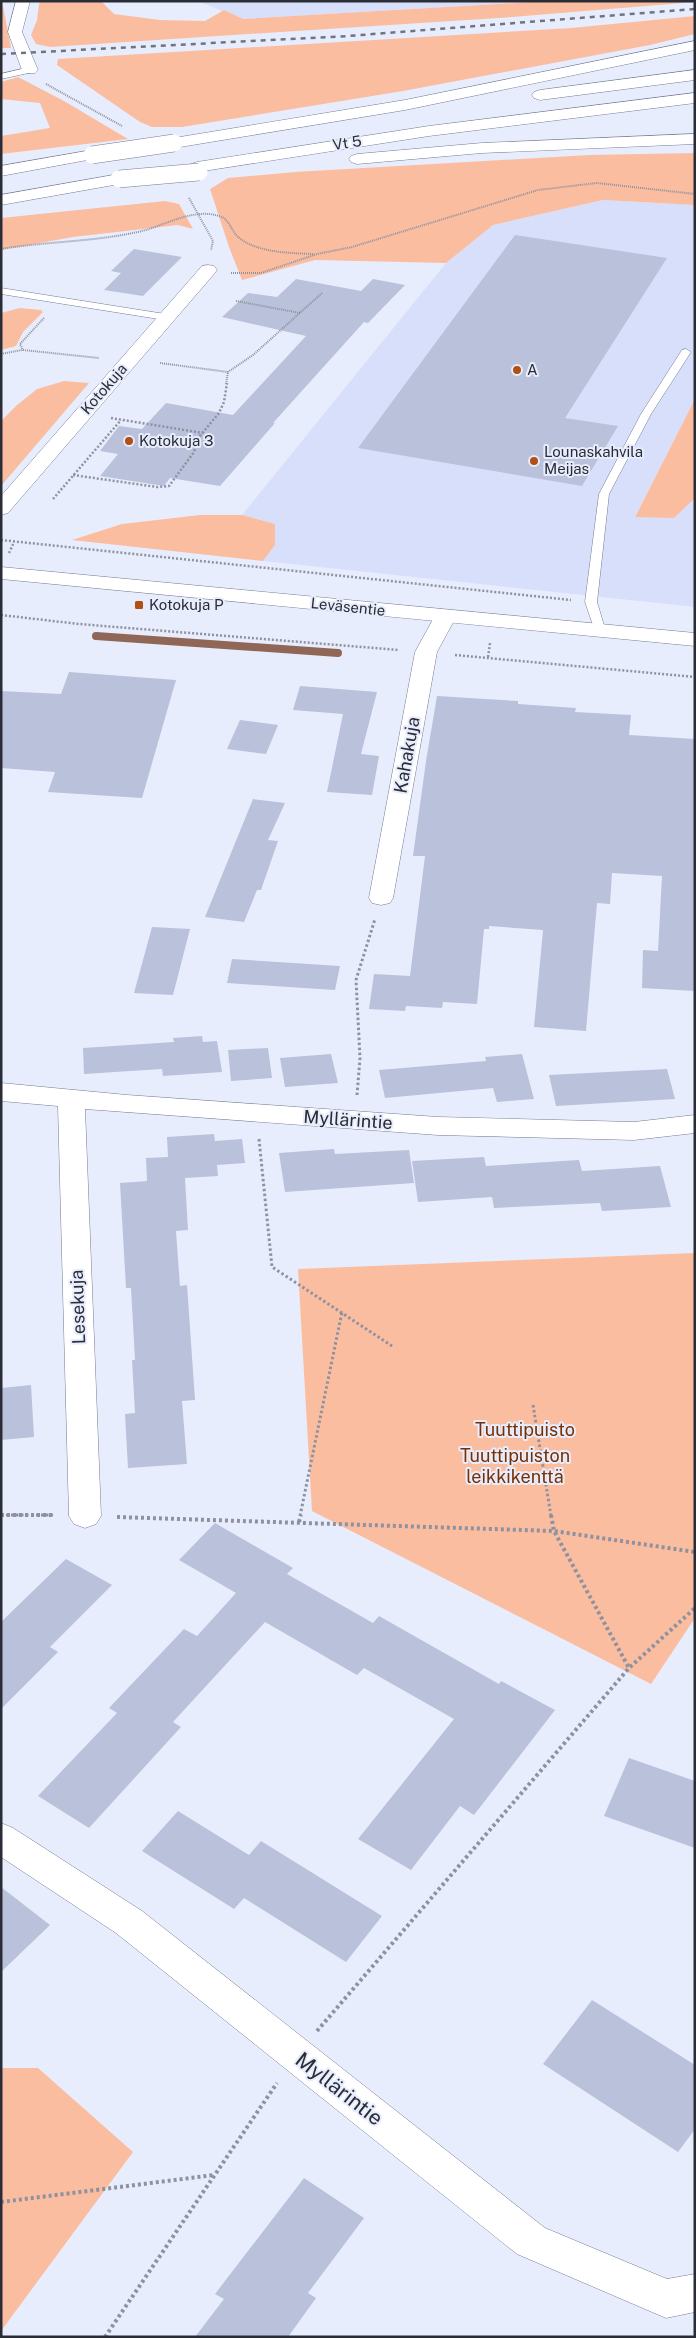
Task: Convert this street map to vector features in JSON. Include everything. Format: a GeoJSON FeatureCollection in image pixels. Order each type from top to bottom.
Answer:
{"type":"FeatureCollection","features":[{"type":"Feature","properties":{"kind":"main road"},"geometry":{"type":"LineString","coordinates":[[24,1],[15,32],[30,70]]}},
{"type":"Feature","properties":{"kind":"main road"},"geometry":{"type":"LineString","coordinates":[[174,143],[405,105],[695,45]]}},
{"type":"Feature","properties":{"kind":"main road"},"geometry":{"type":"LineString","coordinates":[[529,97],[695,75]]}},
{"type":"Feature","properties":{"kind":"main road","name":"Vt 5"},"geometry":{"type":"LineString","coordinates":[[198,170],[429,131],[695,98]]}},
{"type":"Feature","properties":{"kind":"main road","name":"Vt 5"},"geometry":{"type":"LineString","coordinates":[[1,171],[174,143],[509,99]]}},
{"type":"Feature","properties":{"kind":"main road"},"geometry":{"type":"LineString","coordinates":[[1,200],[119,179],[198,170],[482,148],[695,139]]}},
{"type":"Feature","properties":{"kind":"main road","name":"Kotokuja"},"geometry":{"type":"LineString","coordinates":[[1,509],[208,270]]}},
{"type":"Feature","properties":{"kind":"main road","name":"Leväsentie"},"geometry":{"type":"LineString","coordinates":[[1,573],[695,640]]}},
{"type":"Feature","properties":{"kind":"main road","name":"Kahakuja"},"geometry":{"type":"LineString","coordinates":[[381,898],[426,652],[444,617]]}},
{"type":"Feature","properties":{"kind":"main road","name":"Myllärintie"},"geometry":{"type":"LineString","coordinates":[[1,1092],[71,1099],[438,1126],[634,1131],[695,1124]]}},
{"type":"Feature","properties":{"kind":"main road","name":"Lesekuja"},"geometry":{"type":"LineString","coordinates":[[71,1099],[85,1516]]}},
{"type":"Feature","properties":{"kind":"main road","name":"Myllärintie"},"geometry":{"type":"LineString","coordinates":[[1,1838],[129,1922],[531,2241],[666,2299],[695,2293]]}},
{"type":"Feature","properties":{"kind":"lane"},"geometry":{"type":"LineString","coordinates":[[1,77],[30,70]]}},
{"type":"Feature","properties":{"kind":"lane"},"geometry":{"type":"LineString","coordinates":[[1,291],[166,317]]}},
{"type":"Feature","properties":{"kind":"lane"},"geometry":{"type":"LineString","coordinates":[[600,632],[591,602],[604,494],[646,414],[686,352]]}},
{"type":"Feature","properties":{"kind":"path"},"geometry":{"type":"LineString","coordinates":[[30,70],[44,82],[130,130]]}},
{"type":"Feature","properties":{"kind":"path"},"geometry":{"type":"LineString","coordinates":[[185,194],[199,214],[213,241],[208,270],[240,274],[261,272],[317,254],[352,247],[538,190],[597,183],[695,194]]}},
{"type":"Feature","properties":{"kind":"path"},"geometry":{"type":"LineString","coordinates":[[1,249],[34,243],[136,232],[199,214],[220,216],[228,220],[237,236],[264,249],[287,253],[317,254]]}},
{"type":"Feature","properties":{"kind":"path"},"geometry":{"type":"LineString","coordinates":[[73,475],[164,487],[174,481],[194,452],[203,433],[219,413],[224,402],[228,372],[253,355],[322,293]]}},
{"type":"Feature","properties":{"kind":"path"},"geometry":{"type":"LineString","coordinates":[[236,301],[300,313]]}},
{"type":"Feature","properties":{"kind":"path"},"geometry":{"type":"LineString","coordinates":[[1,354],[23,350]]}},
{"type":"Feature","properties":{"kind":"path"},"geometry":{"type":"LineString","coordinates":[[83,413],[203,433]]}},
{"type":"Feature","properties":{"kind":"path"},"geometry":{"type":"LineString","coordinates":[[53,499],[121,419]]}},
{"type":"Feature","properties":{"kind":"path"},"geometry":{"type":"LineString","coordinates":[[1,540],[591,602]]}},
{"type":"Feature","properties":{"kind":"path"},"geometry":{"type":"LineString","coordinates":[[1,614],[79,624],[426,652],[695,677]]}},
{"type":"Feature","properties":{"kind":"path"},"geometry":{"type":"LineString","coordinates":[[355,1120],[360,1058],[356,980],[381,898]]}},
{"type":"Feature","properties":{"kind":"path"},"geometry":{"type":"LineString","coordinates":[[257,1113],[272,1267],[392,1346]]}},
{"type":"Feature","properties":{"kind":"path"},"geometry":{"type":"LineString","coordinates":[[299,1522],[342,1312]]}},
{"type":"Feature","properties":{"kind":"path"},"geometry":{"type":"LineString","coordinates":[[533,1405],[554,1531],[629,1668]]}},
{"type":"Feature","properties":{"kind":"path"},"geometry":{"type":"LineString","coordinates":[[1,1515],[299,1522],[554,1531],[695,1552]]}},
{"type":"Feature","properties":{"kind":"path"},"geometry":{"type":"LineString","coordinates":[[105,2337],[296,2055],[629,1668],[695,1608]]}},
{"type":"Feature","properties":{"kind":"path"},"geometry":{"type":"LineString","coordinates":[[1,2202],[215,2175]]}},
{"type":"Feature","properties":{"kind":"shaded area"},"geometry":{"type":"Polygon","coordinates":[[[198,1],[549,1],[242,19],[198,1]]]}},
{"type":"Feature","properties":{"kind":"shaded area"},"geometry":{"type":"Polygon","coordinates":[[[603,200],[695,205],[695,399],[635,516],[674,518],[695,498],[695,607],[263,561],[275,545],[275,524],[242,515],[446,263],[493,225],[603,200]]]}},
{"type":"Feature","properties":{"kind":"green space"},"geometry":{"type":"Polygon","coordinates":[[[41,1],[101,1],[114,14],[160,20],[205,21],[224,10],[243,19],[549,1],[695,2],[512,17],[50,47],[36,44],[31,35],[37,20],[41,1]]]}},
{"type":"Feature","properties":{"kind":"green space"},"geometry":{"type":"Polygon","coordinates":[[[1,5],[3,6],[11,48],[1,48],[1,5]]]}},
{"type":"Feature","properties":{"kind":"green space"},"geometry":{"type":"Polygon","coordinates":[[[695,16],[695,34],[650,45],[403,91],[182,127],[152,127],[140,122],[57,65],[58,59],[571,28],[695,16]]]}},
{"type":"Feature","properties":{"kind":"green space"},"geometry":{"type":"Polygon","coordinates":[[[18,77],[64,101],[128,139],[1,154],[1,136],[50,128],[40,103],[1,99],[1,82],[18,77]]]}},
{"type":"Feature","properties":{"kind":"green space"},"geometry":{"type":"Polygon","coordinates":[[[695,153],[695,205],[603,200],[493,225],[446,263],[315,260],[242,280],[210,189],[228,178],[295,172],[589,155],[695,153]]]}},
{"type":"Feature","properties":{"kind":"green space"},"geometry":{"type":"Polygon","coordinates":[[[165,201],[179,204],[193,229],[178,225],[73,237],[1,250],[1,218],[165,201]]]}},
{"type":"Feature","properties":{"kind":"green space"},"geometry":{"type":"Polygon","coordinates":[[[20,308],[41,310],[43,312],[23,332],[16,346],[1,350],[1,313],[20,308]]]}},
{"type":"Feature","properties":{"kind":"green space"},"geometry":{"type":"Polygon","coordinates":[[[64,381],[89,383],[1,486],[1,421],[37,389],[64,381]]]}},
{"type":"Feature","properties":{"kind":"green space"},"geometry":{"type":"Polygon","coordinates":[[[695,399],[695,498],[674,518],[635,517],[695,399]]]}},
{"type":"Feature","properties":{"kind":"green space"},"geometry":{"type":"Polygon","coordinates":[[[200,515],[242,515],[275,524],[275,545],[263,561],[72,540],[122,524],[200,515]]]}},
{"type":"Feature","properties":{"kind":"green space","name":"Tuuttipuisto"},"geometry":{"type":"Polygon","coordinates":[[[695,1253],[695,1618],[651,1684],[312,1511],[298,1269],[695,1253]]]}},
{"type":"Feature","properties":{"kind":"green space"},"geometry":{"type":"Polygon","coordinates":[[[1,2068],[38,2068],[133,2152],[1,2331],[1,2068]]]}},
{"type":"Feature","properties":{"kind":"building","name":"A"},"geometry":{"type":"Polygon","coordinates":[[[515,235],[667,258],[565,418],[618,426],[582,486],[358,448],[515,235]]]}},
{"type":"Feature","properties":{"kind":"building"},"geometry":{"type":"Polygon","coordinates":[[[134,249],[182,257],[143,296],[104,290],[121,273],[111,271],[134,249]]]}},
{"type":"Feature","properties":{"kind":"building"},"geometry":{"type":"Polygon","coordinates":[[[296,279],[361,291],[373,279],[405,285],[368,323],[364,322],[273,423],[275,423],[220,486],[170,478],[164,486],[100,476],[118,454],[100,451],[119,426],[142,429],[166,403],[233,415],[306,336],[222,317],[248,293],[277,297],[296,279]]]}},
{"type":"Feature","properties":{"kind":"building"},"geometry":{"type":"Polygon","coordinates":[[[69,672],[176,680],[142,798],[48,792],[55,772],[1,768],[1,691],[61,694],[69,672]]]}},
{"type":"Feature","properties":{"kind":"building"},"geometry":{"type":"Polygon","coordinates":[[[300,686],[377,692],[361,754],[379,756],[372,795],[327,792],[343,714],[293,710],[300,686]]]}},
{"type":"Feature","properties":{"kind":"building"},"geometry":{"type":"Polygon","coordinates":[[[437,696],[518,701],[518,704],[576,708],[575,712],[631,715],[629,735],[695,739],[695,991],[642,988],[643,950],[658,951],[662,876],[612,873],[610,904],[597,903],[586,1031],[534,1027],[543,930],[489,926],[489,929],[484,929],[477,1004],[443,1002],[442,1008],[406,1006],[405,1011],[369,1009],[374,974],[410,976],[425,856],[413,856],[437,696]]]}},
{"type":"Feature","properties":{"kind":"building"},"geometry":{"type":"Polygon","coordinates":[[[240,720],[278,725],[266,754],[227,749],[240,720]]]}},
{"type":"Feature","properties":{"kind":"building"},"geometry":{"type":"Polygon","coordinates":[[[253,799],[285,803],[268,840],[278,841],[261,890],[257,890],[244,922],[205,917],[253,799]]]}},
{"type":"Feature","properties":{"kind":"building"},"geometry":{"type":"Polygon","coordinates":[[[152,927],[190,929],[173,995],[134,993],[152,927]]]}},
{"type":"Feature","properties":{"kind":"building"},"geometry":{"type":"Polygon","coordinates":[[[232,959],[340,966],[335,990],[227,983],[232,959]]]}},
{"type":"Feature","properties":{"kind":"building"},"geometry":{"type":"Polygon","coordinates":[[[202,1036],[203,1042],[217,1041],[222,1072],[163,1076],[162,1069],[84,1074],[83,1048],[174,1042],[173,1038],[202,1036]]]}},
{"type":"Feature","properties":{"kind":"building"},"geometry":{"type":"Polygon","coordinates":[[[268,1048],[272,1078],[231,1081],[228,1050],[268,1048]]]}},
{"type":"Feature","properties":{"kind":"building"},"geometry":{"type":"Polygon","coordinates":[[[331,1054],[338,1083],[285,1087],[280,1058],[331,1054]]]}},
{"type":"Feature","properties":{"kind":"building"},"geometry":{"type":"Polygon","coordinates":[[[522,1054],[534,1099],[497,1102],[493,1088],[385,1098],[379,1070],[486,1061],[485,1057],[522,1054]]]}},
{"type":"Feature","properties":{"kind":"building"},"geometry":{"type":"Polygon","coordinates":[[[667,1069],[675,1099],[556,1106],[549,1075],[667,1069]]]}},
{"type":"Feature","properties":{"kind":"building"},"geometry":{"type":"Polygon","coordinates":[[[214,1134],[215,1141],[242,1139],[245,1163],[217,1165],[218,1176],[185,1178],[188,1230],[176,1231],[180,1286],[187,1285],[195,1400],[182,1401],[187,1464],[128,1468],[125,1414],[135,1413],[132,1360],[135,1360],[131,1288],[126,1288],[120,1183],[147,1181],[146,1158],[168,1157],[167,1137],[214,1134]]]}},
{"type":"Feature","properties":{"kind":"building"},"geometry":{"type":"Polygon","coordinates":[[[334,1149],[335,1154],[409,1150],[414,1183],[285,1192],[279,1153],[334,1149]]]}},
{"type":"Feature","properties":{"kind":"building"},"geometry":{"type":"Polygon","coordinates":[[[484,1157],[486,1166],[579,1160],[582,1171],[660,1166],[671,1207],[602,1211],[600,1203],[494,1208],[492,1197],[418,1202],[412,1161],[484,1157]]]}},
{"type":"Feature","properties":{"kind":"building"},"geometry":{"type":"Polygon","coordinates":[[[31,1385],[34,1437],[1,1440],[1,1388],[31,1385]]]}},
{"type":"Feature","properties":{"kind":"building"},"geometry":{"type":"Polygon","coordinates":[[[215,1523],[293,1568],[287,1574],[373,1623],[379,1616],[499,1684],[501,1681],[555,1710],[474,1815],[460,1806],[411,1870],[358,1839],[454,1719],[364,1668],[357,1675],[265,1622],[173,1722],[181,1727],[89,1828],[38,1796],[117,1713],[109,1708],[184,1629],[197,1636],[236,1593],[179,1560],[215,1523]]]}},
{"type":"Feature","properties":{"kind":"building"},"geometry":{"type":"Polygon","coordinates":[[[66,1559],[112,1585],[50,1647],[58,1652],[1,1709],[1,1622],[66,1559]]]}},
{"type":"Feature","properties":{"kind":"building"},"geometry":{"type":"Polygon","coordinates":[[[629,1758],[695,1781],[695,1848],[604,1816],[629,1758]]]}},
{"type":"Feature","properties":{"kind":"building"},"geometry":{"type":"Polygon","coordinates":[[[178,1811],[249,1855],[261,1841],[382,1916],[346,1962],[244,1898],[234,1909],[142,1851],[178,1811]]]}},
{"type":"Feature","properties":{"kind":"building"},"geometry":{"type":"Polygon","coordinates":[[[1,1887],[50,1925],[1,1972],[1,1887]]]}},
{"type":"Feature","properties":{"kind":"building"},"geometry":{"type":"Polygon","coordinates":[[[592,2000],[695,2065],[695,2129],[678,2152],[543,2064],[592,2000]]]}},
{"type":"Feature","properties":{"kind":"building"},"geometry":{"type":"Polygon","coordinates":[[[304,2178],[364,2218],[308,2293],[316,2298],[288,2337],[195,2337],[224,2299],[215,2294],[304,2178]]]}},
{"type":"Feature","properties":{"kind":"waterway"},"geometry":{"type":"LineString","coordinates":[[96,636],[338,653]]}},
{"type":"Feature","properties":{"kind":"railway"},"geometry":{"type":"LineString","coordinates":[[1,54],[348,36],[695,9]]}},
{"type":"Feature","properties":{"kind":"place","name":"A"},"geometry":{"type":"Point","coordinates":[517,370]}},
{"type":"Feature","properties":{"kind":"place","name":"Kotokuja 3"},"geometry":{"type":"Point","coordinates":[129,441]}},
{"type":"Feature","properties":{"kind":"place","name":"Lounaskahvila Meijas"},"geometry":{"type":"Point","coordinates":[534,461]}},
{"type":"Feature","properties":{"kind":"place","name":"Kotokuja P"},"geometry":{"type":"Point","coordinates":[139,605]}},
{"type":"Feature","properties":{"kind":"park label","name":"Tuuttipuiston leikkikenttä"},"geometry":{"type":"Point","coordinates":[515,1466]}}]}
